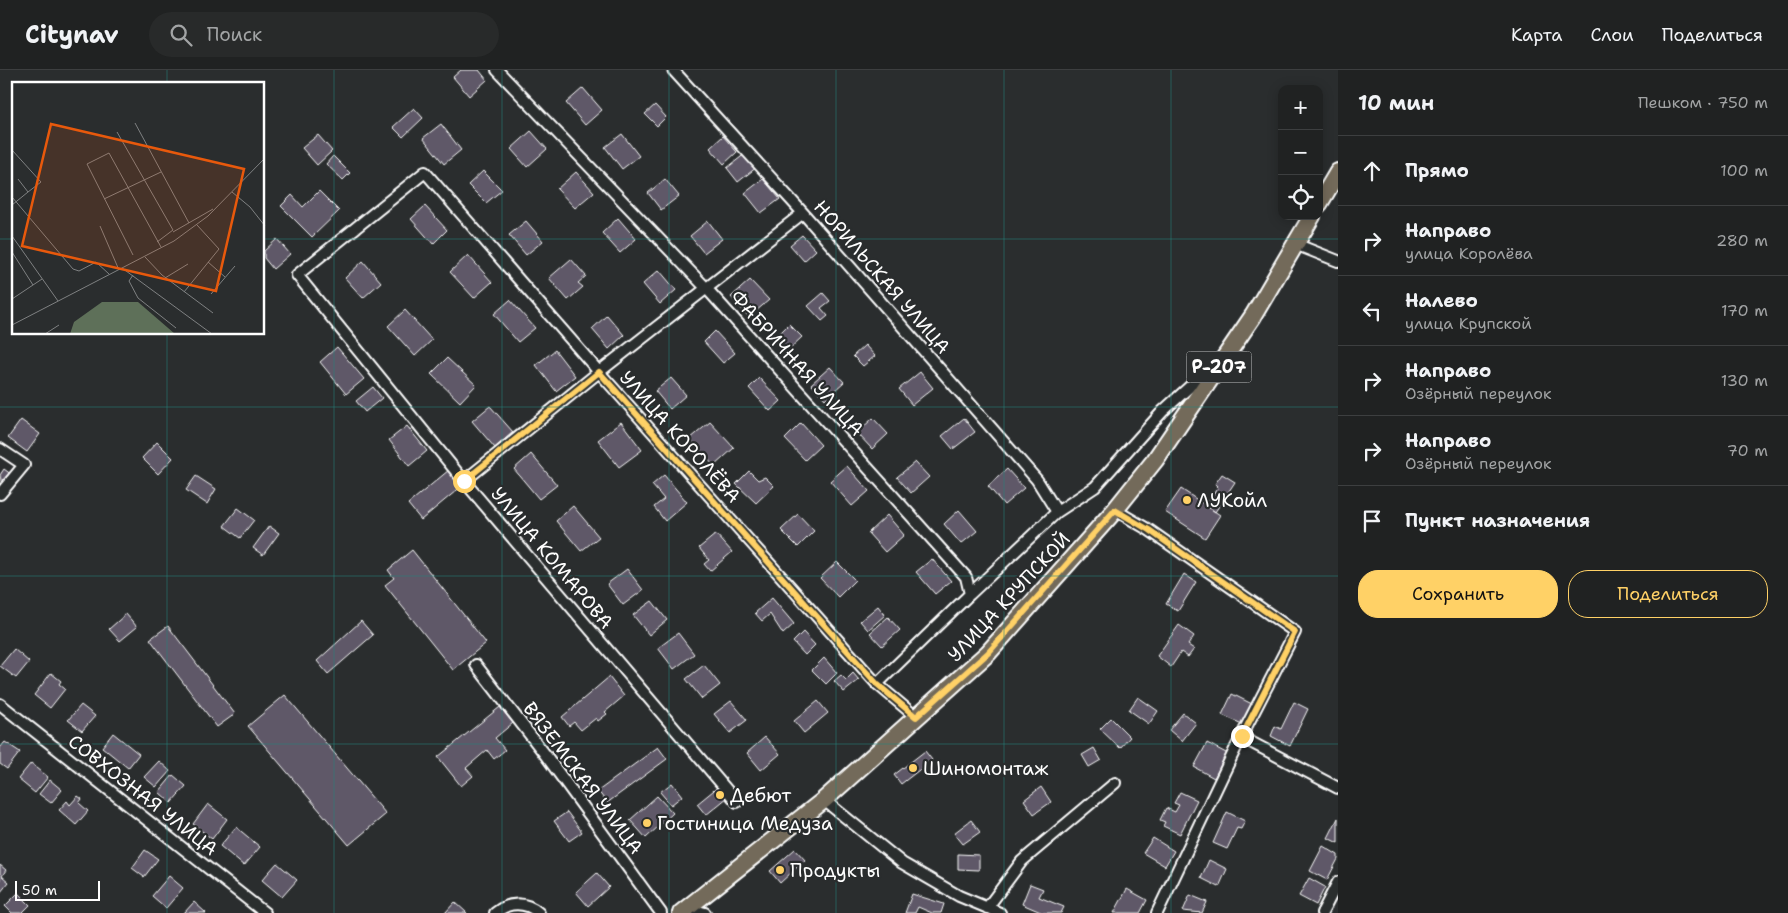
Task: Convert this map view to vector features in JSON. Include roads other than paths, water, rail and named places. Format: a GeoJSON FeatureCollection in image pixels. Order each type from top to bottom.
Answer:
{"type":"FeatureCollection","features":[{"type":"Feature","properties":{"kind":"main road"},"geometry":{"type":"LineString","coordinates":[[1323,197],[1338,172]]}},
{"type":"Feature","properties":{"kind":"main road","name":"УЛИЦА КРУПСКОЙ"},"geometry":{"type":"LineString","coordinates":[[684,910],[824,800],[988,653],[1115,510],[1155,460],[1253,316],[1310,220]]}},
{"type":"Feature","properties":{"kind":"street","name":"ФАБРИЧНАЯ УЛИЦА"},"geometry":{"type":"LineString","coordinates":[[497,70],[707,289],[966,577],[970,594]]}},
{"type":"Feature","properties":{"kind":"street","name":"НОРИЛЬСКАЯ УЛИЦА"},"geometry":{"type":"LineString","coordinates":[[673,70],[803,213],[1037,480],[1057,512]]}},
{"type":"Feature","properties":{"kind":"street","name":"УЛИЦА КОРОЛЁВА"},"geometry":{"type":"LineString","coordinates":[[425,172],[599,372],[877,684],[916,717]]}},
{"type":"Feature","properties":{"kind":"street","name":"УЛИЦА КОМАРОВА"},"geometry":{"type":"LineString","coordinates":[[425,172],[297,275],[464,481],[737,802]]}},
{"type":"Feature","properties":{"kind":"street"},"geometry":{"type":"LineString","coordinates":[[464,481],[599,372],[803,213]]}},
{"type":"Feature","properties":{"kind":"street"},"geometry":{"type":"LineString","coordinates":[[1295,244],[1338,261]]}},
{"type":"Feature","properties":{"kind":"street"},"geometry":{"type":"LineString","coordinates":[[877,684],[1057,512],[1095,488],[1163,411],[1197,380],[1218,369]]}},
{"type":"Feature","properties":{"kind":"street"},"geometry":{"type":"LineString","coordinates":[[0,448],[24,465],[0,494]]}},
{"type":"Feature","properties":{"kind":"street"},"geometry":{"type":"LineString","coordinates":[[1115,510],[1149,530],[1295,632],[1242,736],[1157,913]]}},
{"type":"Feature","properties":{"kind":"street","name":"ВЯЗЕМСКАЯ УЛИЦА"},"geometry":{"type":"LineString","coordinates":[[476,665],[544,753],[661,913]]}},
{"type":"Feature","properties":{"kind":"street","name":"СОВХОЗНАЯ УЛИЦА"},"geometry":{"type":"LineString","coordinates":[[0,704],[265,913]]}},
{"type":"Feature","properties":{"kind":"street"},"geometry":{"type":"LineString","coordinates":[[1242,736],[1338,788]]}},
{"type":"Feature","properties":{"kind":"street"},"geometry":{"type":"LineString","coordinates":[[987,908],[1022,861],[1114,783]]}},
{"type":"Feature","properties":{"kind":"street"},"geometry":{"type":"LineString","coordinates":[[824,800],[902,863],[959,896],[1000,913]]}},
{"type":"Feature","properties":{"kind":"street"},"geometry":{"type":"LineString","coordinates":[[1322,913],[1338,882]]}},
{"type":"Feature","properties":{"kind":"street"},"geometry":{"type":"LineString","coordinates":[[495,913],[507,904],[521,904],[539,913]]}},
{"type":"Feature","properties":{"kind":"street"},"geometry":{"type":"LineString","coordinates":[[684,910],[705,913]]}},
{"type":"Feature","properties":{"kind":"place","name":"ЛУКойл"},"geometry":{"type":"Point","coordinates":[1187,500]}},
{"type":"Feature","properties":{"kind":"place","name":"Шиномонтаж"},"geometry":{"type":"Point","coordinates":[913,768]}},
{"type":"Feature","properties":{"kind":"place","name":"Дебют"},"geometry":{"type":"Point","coordinates":[720,795]}},
{"type":"Feature","properties":{"kind":"place","name":"Гостиница Медуза"},"geometry":{"type":"Point","coordinates":[647,823]}},
{"type":"Feature","properties":{"kind":"place","name":"Продукты"},"geometry":{"type":"Point","coordinates":[780,870]}}]}
